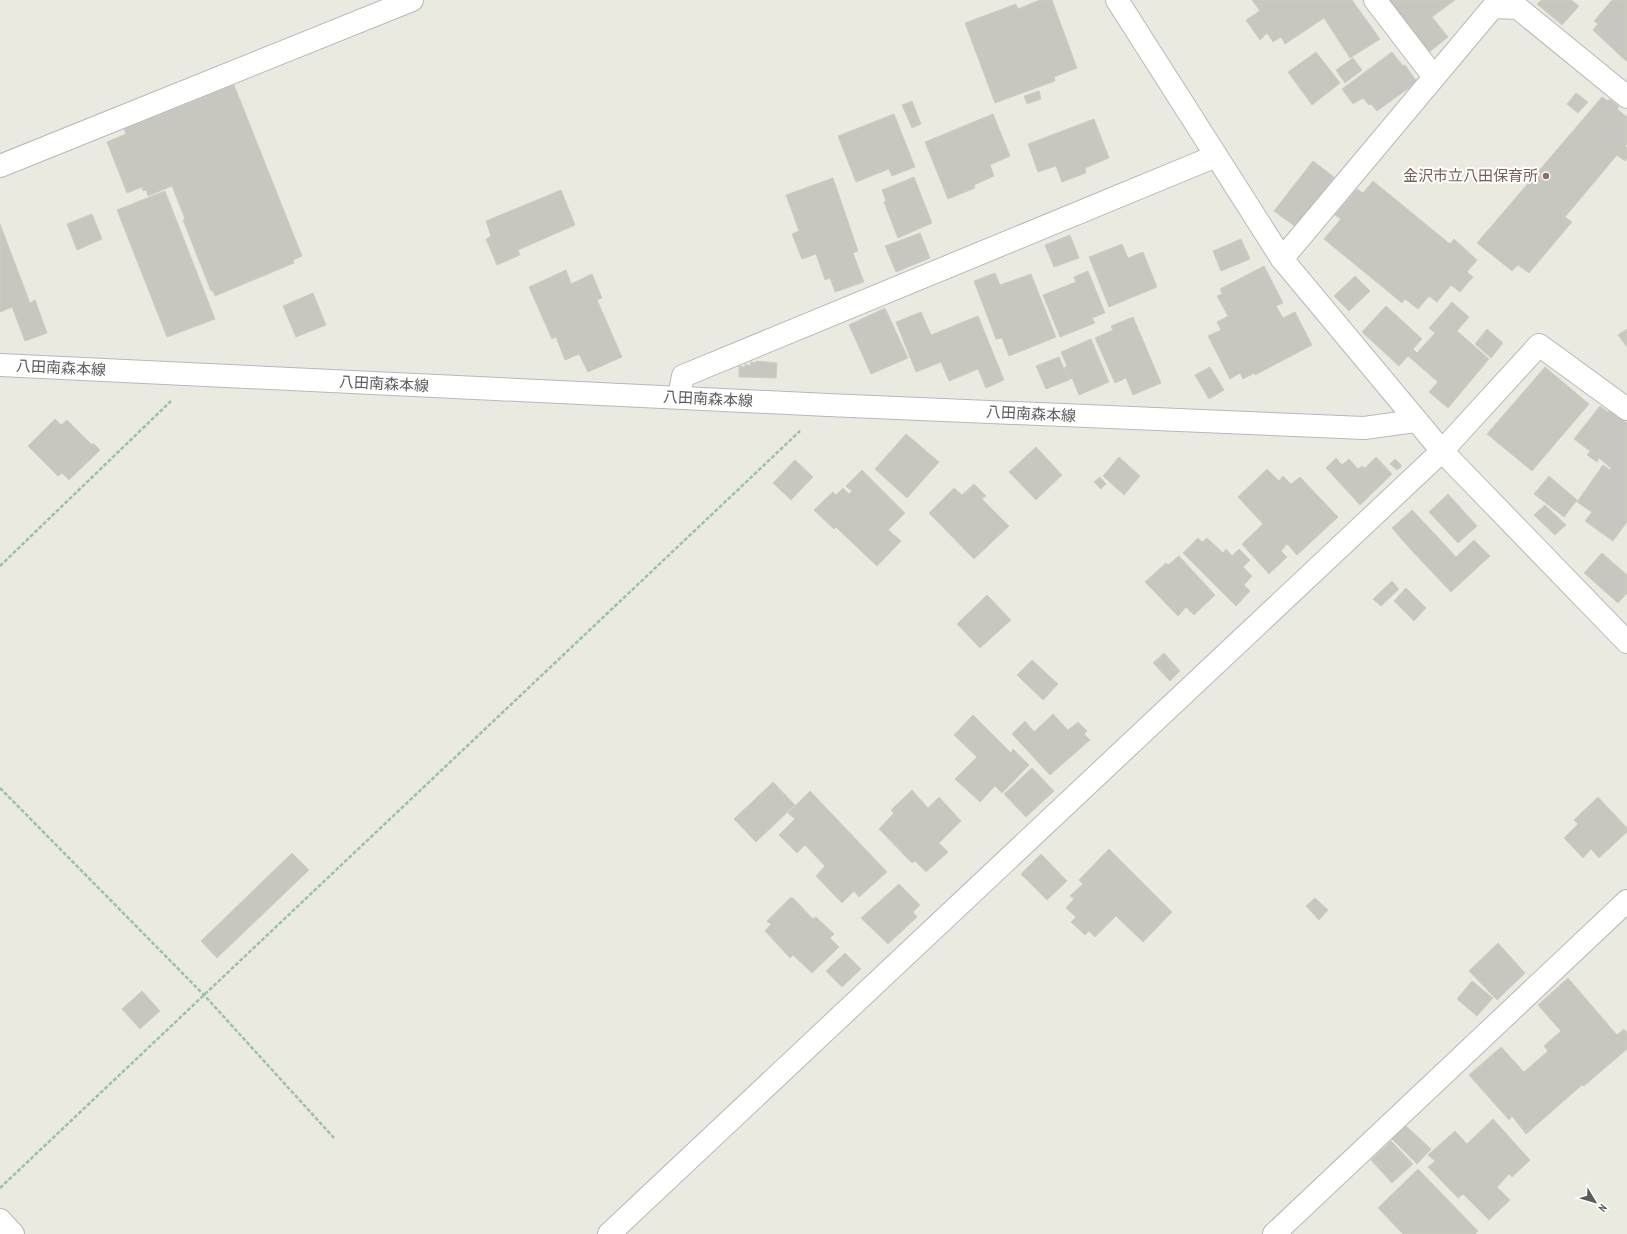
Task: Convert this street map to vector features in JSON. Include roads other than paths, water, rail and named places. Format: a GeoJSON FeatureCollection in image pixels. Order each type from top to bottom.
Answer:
{"type":"FeatureCollection","features":[{"type":"Feature","properties":{"kind":"street"},"geometry":{"type":"LineString","coordinates":[[0,166],[412,0]]}},
{"type":"Feature","properties":{"kind":"street"},"geometry":{"type":"LineString","coordinates":[[1117,0],[1282,259],[1415,421],[1442,451],[1627,642]]}},
{"type":"Feature","properties":{"kind":"street"},"geometry":{"type":"LineString","coordinates":[[1375,0],[1434,77]]}},
{"type":"Feature","properties":{"kind":"street"},"geometry":{"type":"LineString","coordinates":[[1282,259],[1493,7],[1518,8],[1627,97]]}},
{"type":"Feature","properties":{"kind":"street"},"geometry":{"type":"LineString","coordinates":[[679,397],[683,376],[1216,156]]}},
{"type":"Feature","properties":{"kind":"street"},"geometry":{"type":"LineString","coordinates":[[609,1234],[1442,451],[1539,345],[1627,409]]}},
{"type":"Feature","properties":{"kind":"street","name":"八田南森本線"},"geometry":{"type":"LineString","coordinates":[[0,365],[828,405],[1364,428],[1415,421]]}},
{"type":"Feature","properties":{"kind":"street"},"geometry":{"type":"LineString","coordinates":[[1274,1234],[1627,901]]}},
{"type":"Feature","properties":{"kind":"street"},"geometry":{"type":"LineString","coordinates":[[0,1220],[14,1234]]}},
{"type":"Feature","properties":{"kind":"place","name":"金沢市立八田保育所"},"geometry":{"type":"Point","coordinates":[1546,176]}}]}
